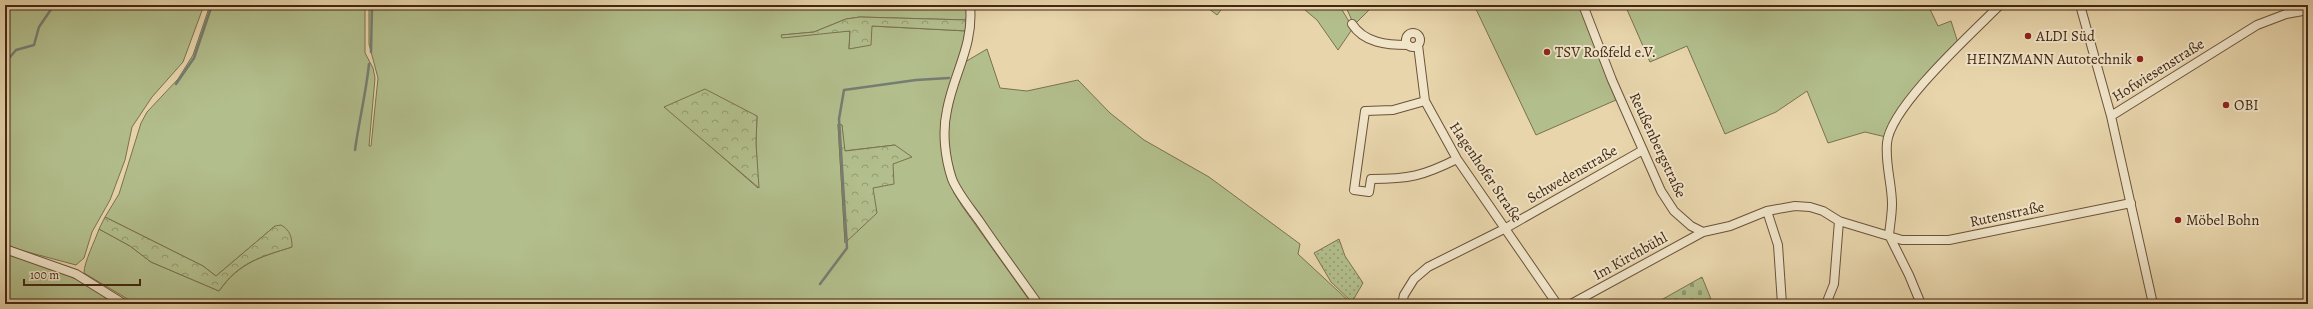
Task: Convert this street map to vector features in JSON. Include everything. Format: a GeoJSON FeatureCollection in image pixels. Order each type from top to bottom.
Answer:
{"type":"FeatureCollection","features":[{"type":"Feature","properties":{"kind":"street"},"geometry":{"type":"LineString","coordinates":[[970,5],[972,22],[968,45],[947,109],[944,131],[946,154],[953,180],[964,199],[1038,304]]}},
{"type":"Feature","properties":{"kind":"street","name":"Reußenbergstraße"},"geometry":{"type":"LineString","coordinates":[[1583,5],[1612,80],[1661,191],[1674,211],[1691,226],[1703,232]]}},
{"type":"Feature","properties":{"kind":"street"},"geometry":{"type":"LineString","coordinates":[[1921,304],[1909,275],[1889,235],[1892,204],[1886,159],[1887,142],[1890,130],[1918,90],[2000,5]]}},
{"type":"Feature","properties":{"kind":"street"},"geometry":{"type":"LineString","coordinates":[[2080,5],[2111,116]]}},
{"type":"Feature","properties":{"kind":"street","name":"Hofwiesenstraße"},"geometry":{"type":"LineString","coordinates":[[2153,304],[2111,116],[2258,25],[2286,14],[2308,10]]}},
{"type":"Feature","properties":{"kind":"street"},"geometry":{"type":"LineString","coordinates":[[1352,24],[1368,38],[1388,45],[1408,45],[1412,47],[1418,45],[1420,39],[1413,34],[1406,38],[1408,45]]}},
{"type":"Feature","properties":{"kind":"street","name":"Hagenhofer Straße"},"geometry":{"type":"LineString","coordinates":[[1418,45],[1425,101],[1457,159],[1557,304]]}},
{"type":"Feature","properties":{"kind":"street"},"geometry":{"type":"LineString","coordinates":[[1371,180],[1369,192],[1354,190],[1365,111],[1393,110],[1425,101]]}},
{"type":"Feature","properties":{"kind":"street","name":"Schwedenstraße"},"geometry":{"type":"LineString","coordinates":[[1402,304],[1404,295],[1414,279],[1428,267],[1506,228],[1643,150]]}},
{"type":"Feature","properties":{"kind":"street"},"geometry":{"type":"LineString","coordinates":[[1356,177],[1371,180],[1402,180],[1430,172],[1457,159]]}},
{"type":"Feature","properties":{"kind":"street","name":"Rutenstraße"},"geometry":{"type":"LineString","coordinates":[[1889,235],[1902,240],[1949,240],[2131,203]]}},
{"type":"Feature","properties":{"kind":"street"},"geometry":{"type":"LineString","coordinates":[[1703,232],[1730,226],[1767,211],[1795,206],[1810,207],[1823,211],[1839,221],[1889,235]]}},
{"type":"Feature","properties":{"kind":"street"},"geometry":{"type":"LineString","coordinates":[[1767,211],[1778,245],[1782,304]]}},
{"type":"Feature","properties":{"kind":"street"},"geometry":{"type":"LineString","coordinates":[[1826,304],[1834,284],[1839,221]]}},
{"type":"Feature","properties":{"kind":"street","name":"Im Kirchbühl"},"geometry":{"type":"LineString","coordinates":[[1571,304],[1703,232]]}},
{"type":"Feature","properties":{"kind":"street"},"geometry":{"type":"LineString","coordinates":[[5,249],[76,274],[124,304]]}},
{"type":"Feature","properties":{"kind":"green space"},"geometry":{"type":"Polygon","coordinates":[[[5,5],[204,5],[183,62],[152,97],[132,127],[125,160],[110,200],[92,232],[84,258],[76,265],[5,246],[5,5]]]}},
{"type":"Feature","properties":{"kind":"green space"},"geometry":{"type":"Polygon","coordinates":[[[210,5],[365,5],[365,53],[373,68],[375,78],[369,146],[371,146],[378,78],[369,44],[369,5],[967,5],[968,20],[860,17],[846,19],[814,32],[782,35],[850,31],[849,49],[871,26],[967,31],[944,114],[948,175],[954,193],[962,206],[1032,304],[136,304],[84,273],[84,268],[99,229],[130,246],[151,262],[219,291],[242,267],[270,254],[292,247],[275,226],[216,276],[203,266],[105,217],[119,194],[141,123],[147,112],[178,79],[193,55],[210,5]],[[665,107],[758,188],[756,143],[757,116],[665,107]],[[838,124],[845,242],[873,188],[893,164],[895,145],[844,151],[842,125],[838,124]]]}},
{"type":"Feature","properties":{"kind":"green space"},"geometry":{"type":"Polygon","coordinates":[[[1204,5],[1225,5],[1217,15],[1204,5]]]}},
{"type":"Feature","properties":{"kind":"green space"},"geometry":{"type":"Polygon","coordinates":[[[1299,5],[1339,5],[1353,28],[1338,50],[1317,20],[1299,5]]]}},
{"type":"Feature","properties":{"kind":"green space"},"geometry":{"type":"Polygon","coordinates":[[[1345,5],[1374,5],[1354,25],[1345,5]]]}},
{"type":"Feature","properties":{"kind":"green space","name":"TSV Roßfeld e.V."},"geometry":{"type":"Polygon","coordinates":[[[1474,5],[1580,5],[1616,100],[1536,135],[1474,5]]]}},
{"type":"Feature","properties":{"kind":"green space"},"geometry":{"type":"Polygon","coordinates":[[[1625,5],[1928,5],[1938,26],[1951,21],[1958,43],[1886,137],[1865,132],[1828,143],[1807,91],[1776,112],[1725,134],[1687,46],[1650,62],[1625,5]]]}},
{"type":"Feature","properties":{"kind":"green space"},"geometry":{"type":"Polygon","coordinates":[[[860,17],[968,20],[967,31],[872,26],[871,45],[849,49],[850,31],[782,38],[781,35],[814,32],[846,19],[860,17]]]}},
{"type":"Feature","properties":{"kind":"green space"},"geometry":{"type":"Polygon","coordinates":[[[987,49],[1000,88],[1027,91],[1078,80],[1110,113],[1144,140],[1209,177],[1300,244],[1298,254],[1352,304],[1041,304],[969,204],[955,178],[949,153],[948,130],[950,111],[965,62],[987,49]]]}},
{"type":"Feature","properties":{"kind":"green space"},"geometry":{"type":"Polygon","coordinates":[[[705,89],[757,116],[756,143],[759,188],[664,107],[705,89]]]}},
{"type":"Feature","properties":{"kind":"green space"},"geometry":{"type":"Polygon","coordinates":[[[838,124],[842,125],[845,151],[895,145],[912,157],[893,164],[894,184],[873,188],[877,213],[845,243],[838,124]]]}},
{"type":"Feature","properties":{"kind":"green space"},"geometry":{"type":"Polygon","coordinates":[[[105,217],[203,266],[216,276],[275,226],[281,225],[287,229],[292,240],[292,247],[260,258],[242,267],[234,273],[219,291],[151,262],[130,246],[99,229],[105,217]]]}},
{"type":"Feature","properties":{"kind":"green space"},"geometry":{"type":"Polygon","coordinates":[[[1339,239],[1345,256],[1363,283],[1352,302],[1331,282],[1314,253],[1339,239]]]}},
{"type":"Feature","properties":{"kind":"green space"},"geometry":{"type":"Polygon","coordinates":[[[5,254],[61,271],[121,304],[5,304],[5,254]]]}},
{"type":"Feature","properties":{"kind":"green space"},"geometry":{"type":"Polygon","coordinates":[[[1702,277],[1713,304],[1654,304],[1702,277]]]}},
{"type":"Feature","properties":{"kind":"waterway"},"geometry":{"type":"LineString","coordinates":[[5,63],[16,50],[34,45],[39,27],[54,5]]}},
{"type":"Feature","properties":{"kind":"waterway"},"geometry":{"type":"LineString","coordinates":[[176,84],[194,58],[212,5]]}},
{"type":"Feature","properties":{"kind":"waterway"},"geometry":{"type":"LineString","coordinates":[[371,52],[372,5]]}},
{"type":"Feature","properties":{"kind":"waterway"},"geometry":{"type":"LineString","coordinates":[[355,150],[369,64]]}},
{"type":"Feature","properties":{"kind":"waterway"},"geometry":{"type":"LineString","coordinates":[[820,284],[847,248],[839,119],[844,90],[916,80],[949,78]]}},
{"type":"Feature","properties":{"kind":"place","name":"ALDI Süd"},"geometry":{"type":"Point","coordinates":[2028,36]}},
{"type":"Feature","properties":{"kind":"place","name":"TSV Roßfeld e.V."},"geometry":{"type":"Point","coordinates":[1547,52]}},
{"type":"Feature","properties":{"kind":"place","name":"HEINZMANN Autotechnik"},"geometry":{"type":"Point","coordinates":[2140,59]}},
{"type":"Feature","properties":{"kind":"place","name":"OBI"},"geometry":{"type":"Point","coordinates":[2226,105]}},
{"type":"Feature","properties":{"kind":"place","name":"Möbel Bohn"},"geometry":{"type":"Point","coordinates":[2178,220]}}]}
